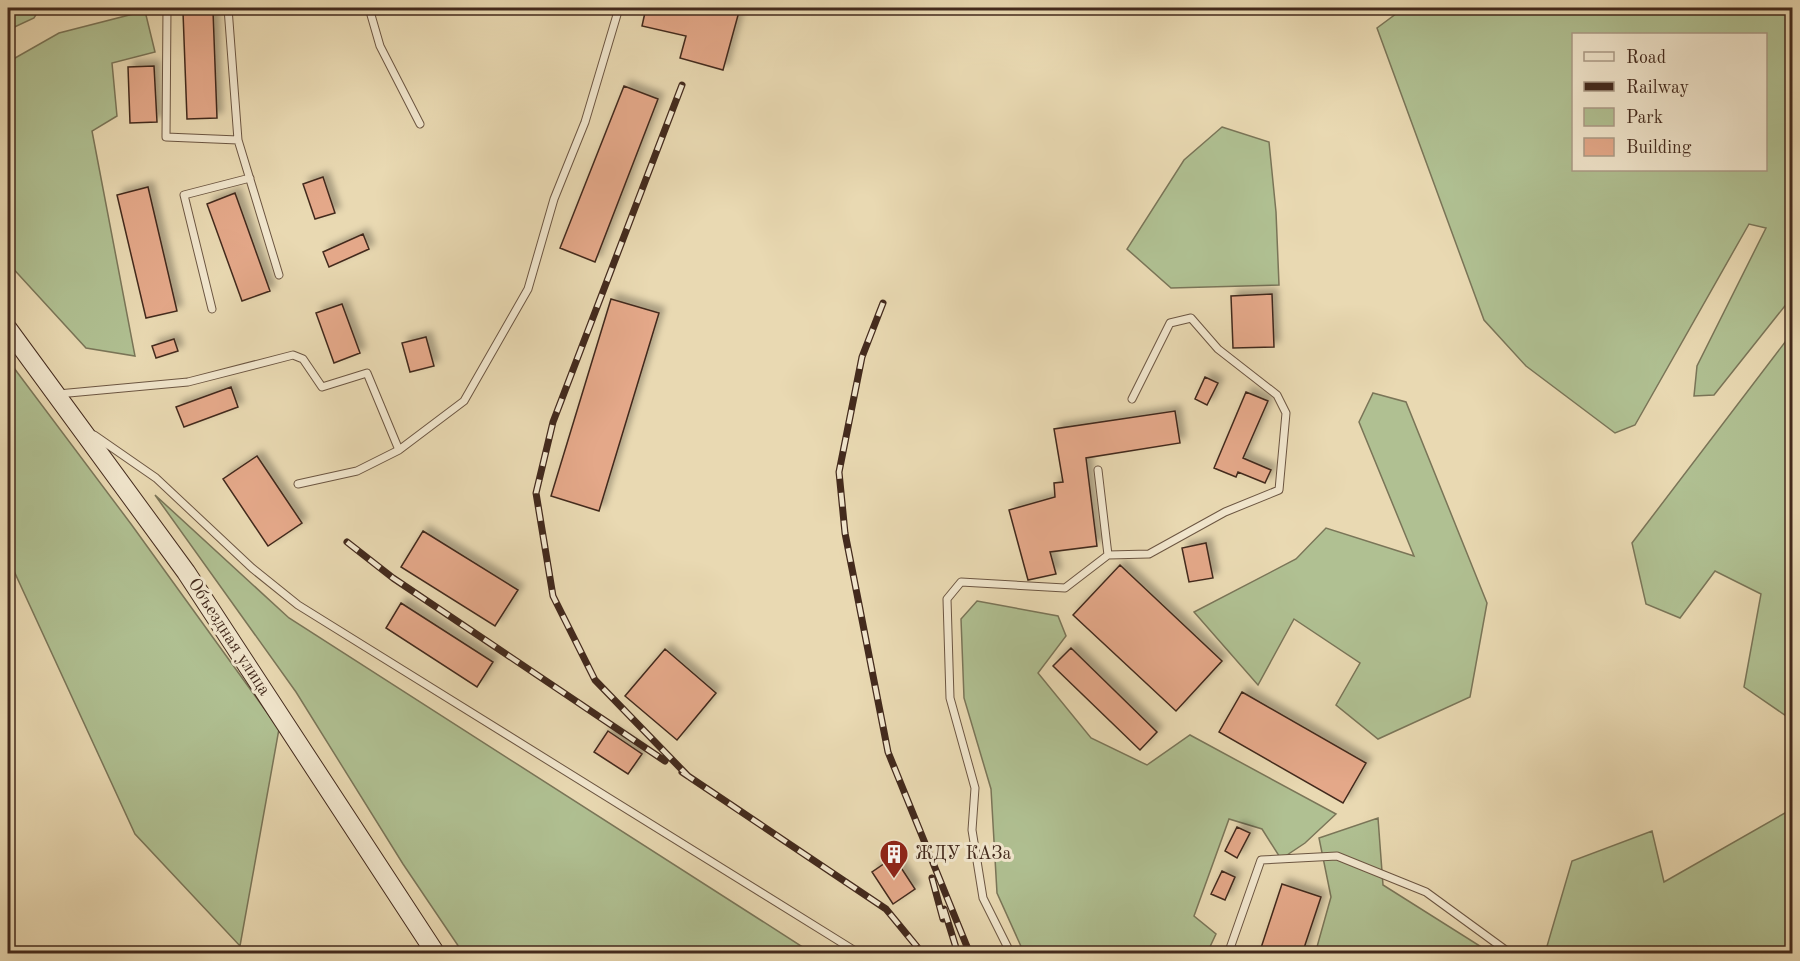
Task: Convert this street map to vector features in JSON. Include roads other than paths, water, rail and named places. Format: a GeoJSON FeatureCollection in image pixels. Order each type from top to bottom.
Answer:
{"type":"FeatureCollection","features":[{"type":"Feature","properties":{"kind":"main road","name":"Объездная улица"},"geometry":{"type":"LineString","coordinates":[[8,329],[186,572],[436,954]]}},
{"type":"Feature","properties":{"kind":"lane"},"geometry":{"type":"LineString","coordinates":[[167,8],[166,137],[238,140]]}},
{"type":"Feature","properties":{"kind":"lane"},"geometry":{"type":"LineString","coordinates":[[228,8],[238,140],[279,276]]}},
{"type":"Feature","properties":{"kind":"lane"},"geometry":{"type":"LineString","coordinates":[[369,8],[380,46],[420,124]]}},
{"type":"Feature","properties":{"kind":"lane"},"geometry":{"type":"LineString","coordinates":[[298,484],[357,471],[399,450],[464,401],[528,289],[554,199],[585,122],[619,8]]}},
{"type":"Feature","properties":{"kind":"lane"},"geometry":{"type":"LineString","coordinates":[[212,309],[184,195],[250,178]]}},
{"type":"Feature","properties":{"kind":"lane"},"geometry":{"type":"LineString","coordinates":[[1011,954],[983,898],[972,830],[975,788],[950,698],[946,599],[961,582],[1065,588],[1108,555],[1149,554],[1225,512],[1279,490],[1286,413],[1277,395],[1218,349],[1191,318],[1170,323],[1132,399]]}},
{"type":"Feature","properties":{"kind":"lane"},"geometry":{"type":"LineString","coordinates":[[55,394],[188,382],[293,355],[303,359],[322,387],[367,374],[399,450]]}},
{"type":"Feature","properties":{"kind":"lane"},"geometry":{"type":"LineString","coordinates":[[77,423],[156,478],[252,568],[298,604],[860,954]]}},
{"type":"Feature","properties":{"kind":"lane"},"geometry":{"type":"LineString","coordinates":[[1098,470],[1108,555]]}},
{"type":"Feature","properties":{"kind":"lane"},"geometry":{"type":"LineString","coordinates":[[1228,954],[1261,860],[1337,856],[1426,892],[1511,954]]}},
{"type":"Feature","properties":{"kind":"railway"},"geometry":{"type":"LineString","coordinates":[[682,85],[553,422],[536,493],[553,596],[595,680],[688,776]]}},
{"type":"Feature","properties":{"kind":"railway"},"geometry":{"type":"LineString","coordinates":[[883,303],[862,357],[839,472],[845,533],[888,752],[970,954]]}},
{"type":"Feature","properties":{"kind":"railway"},"geometry":{"type":"LineString","coordinates":[[347,542],[393,578],[665,761]]}},
{"type":"Feature","properties":{"kind":"railway"},"geometry":{"type":"LineString","coordinates":[[682,772],[886,909],[923,954]]}},
{"type":"Feature","properties":{"kind":"railway"},"geometry":{"type":"LineString","coordinates":[[932,878],[943,919]]}},
{"type":"Feature","properties":{"kind":"railway"},"geometry":{"type":"LineString","coordinates":[[944,909],[958,954]]}},
{"type":"Feature","properties":{"kind":"place","name":"ЖДУ КАЗа"},"geometry":{"type":"Point","coordinates":[894,880]}}]}
